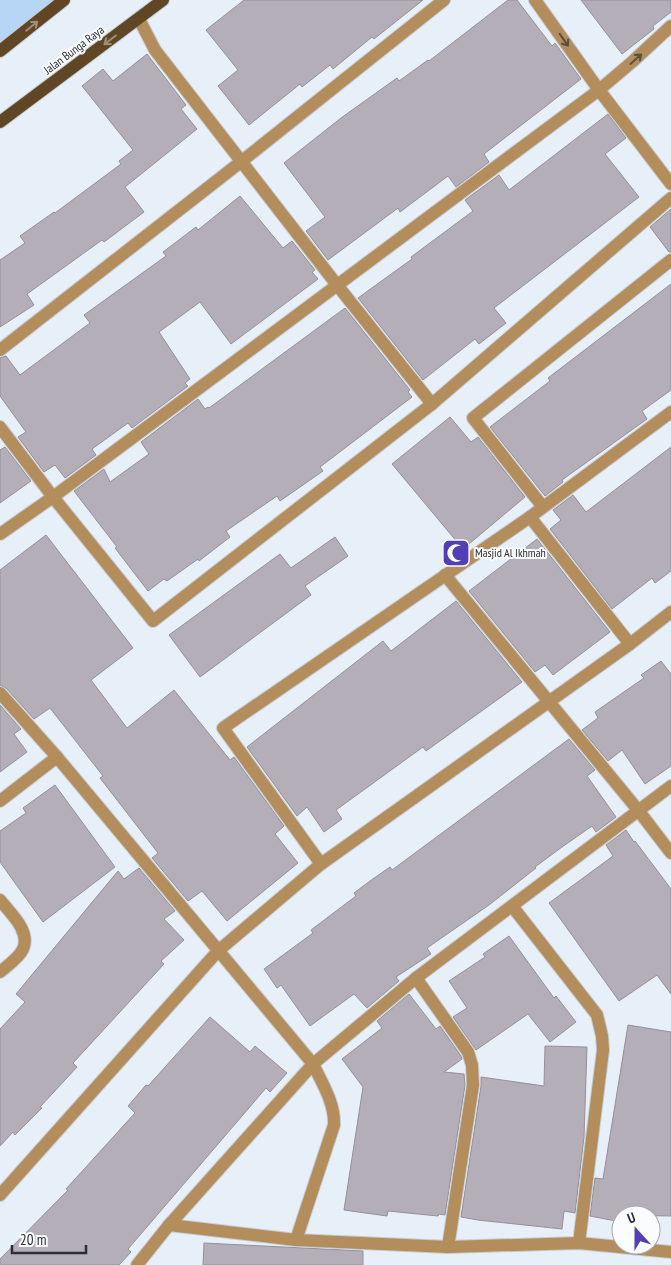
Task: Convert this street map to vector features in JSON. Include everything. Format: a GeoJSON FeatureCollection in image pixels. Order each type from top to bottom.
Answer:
{"type":"FeatureCollection","features":[{"type":"Feature","properties":{"kind":"main road"},"geometry":{"type":"LineString","coordinates":[[2,47],[64,0]]}},
{"type":"Feature","properties":{"kind":"main road","name":"Jalan Bunga Raya"},"geometry":{"type":"LineString","coordinates":[[0,122],[163,0]]}},
{"type":"Feature","properties":{"kind":"street"},"geometry":{"type":"LineString","coordinates":[[0,350],[444,0]]}},
{"type":"Feature","properties":{"kind":"street"},"geometry":{"type":"LineString","coordinates":[[535,0],[599,90],[671,184]]}},
{"type":"Feature","properties":{"kind":"street"},"geometry":{"type":"LineString","coordinates":[[139,19],[155,50],[432,404]]}},
{"type":"Feature","properties":{"kind":"street"},"geometry":{"type":"LineString","coordinates":[[0,534],[53,498],[599,90],[671,26]]}},
{"type":"Feature","properties":{"kind":"street"},"geometry":{"type":"LineString","coordinates":[[0,427],[53,498],[153,622],[432,404],[671,198]]}},
{"type":"Feature","properties":{"kind":"street"},"geometry":{"type":"LineString","coordinates":[[543,507],[473,418],[671,260]]}},
{"type":"Feature","properties":{"kind":"street"},"geometry":{"type":"LineString","coordinates":[[321,864],[223,728],[530,517],[671,412]]}},
{"type":"Feature","properties":{"kind":"street"},"geometry":{"type":"LineString","coordinates":[[530,517],[630,644]]}},
{"type":"Feature","properties":{"kind":"street"},"geometry":{"type":"LineString","coordinates":[[445,575],[638,810],[671,853]]}},
{"type":"Feature","properties":{"kind":"street"},"geometry":{"type":"LineString","coordinates":[[0,1195],[218,951],[321,864],[630,644],[671,612]]}},
{"type":"Feature","properties":{"kind":"street"},"geometry":{"type":"LineString","coordinates":[[0,693],[57,757],[314,1064],[331,1104],[334,1125],[296,1240]]}},
{"type":"Feature","properties":{"kind":"street"},"geometry":{"type":"LineString","coordinates":[[0,801],[57,757]]}},
{"type":"Feature","properties":{"kind":"street"},"geometry":{"type":"LineString","coordinates":[[137,1265],[169,1226],[314,1064],[416,978],[671,786]]}},
{"type":"Feature","properties":{"kind":"street"},"geometry":{"type":"LineString","coordinates":[[0,900],[21,927],[24,936],[23,949],[0,972]]}},
{"type":"Feature","properties":{"kind":"street"},"geometry":{"type":"LineString","coordinates":[[512,906],[597,1014],[600,1025],[602,1050],[579,1243]]}},
{"type":"Feature","properties":{"kind":"street"},"geometry":{"type":"LineString","coordinates":[[416,978],[468,1052],[472,1065],[473,1085],[448,1247]]}},
{"type":"Feature","properties":{"kind":"street"},"geometry":{"type":"LineString","coordinates":[[169,1226],[296,1240],[448,1247],[579,1243],[671,1252]]}},
{"type":"Feature","properties":{"kind":"shaded area"},"geometry":{"type":"Polygon","coordinates":[[[0,0],[64,0],[0,51],[0,0]]]}},
{"type":"Feature","properties":{"kind":"building"},"geometry":{"type":"Polygon","coordinates":[[[244,0],[423,0],[374,39],[372,37],[333,69],[330,65],[302,87],[300,84],[249,125],[218,86],[238,70],[206,30],[244,0]]]}},
{"type":"Feature","properties":{"kind":"building"},"geometry":{"type":"Polygon","coordinates":[[[508,0],[517,0],[552,46],[555,43],[581,79],[484,154],[489,162],[456,187],[448,176],[400,212],[398,208],[328,260],[306,231],[325,217],[284,163],[341,118],[397,78],[399,81],[429,61],[508,0]]]}},
{"type":"Feature","properties":{"kind":"building"},"geometry":{"type":"Polygon","coordinates":[[[581,0],[671,0],[671,12],[653,26],[654,29],[622,54],[581,0]]]}},
{"type":"Feature","properties":{"kind":"building"},"geometry":{"type":"Polygon","coordinates":[[[147,54],[186,105],[181,109],[197,129],[125,187],[144,212],[104,242],[102,240],[27,294],[34,305],[0,327],[0,260],[25,243],[20,236],[55,213],[121,164],[119,161],[133,150],[82,86],[103,69],[113,81],[147,54]]]}},
{"type":"Feature","properties":{"kind":"building"},"geometry":{"type":"Polygon","coordinates":[[[608,114],[626,138],[605,154],[639,197],[494,308],[506,323],[479,344],[475,339],[423,380],[358,298],[473,211],[465,200],[499,175],[509,190],[608,114]]]}},
{"type":"Feature","properties":{"kind":"building"},"geometry":{"type":"Polygon","coordinates":[[[240,196],[283,248],[292,241],[315,270],[312,272],[318,279],[231,344],[200,302],[159,332],[190,379],[185,383],[188,386],[132,428],[128,423],[92,449],[96,455],[65,478],[55,465],[44,472],[18,437],[26,432],[0,396],[0,358],[6,356],[20,375],[90,323],[84,315],[166,256],[163,252],[196,227],[198,230],[240,196]]]}},
{"type":"Feature","properties":{"kind":"building"},"geometry":{"type":"Polygon","coordinates":[[[671,209],[671,252],[669,252],[650,227],[671,209]]]}},
{"type":"Feature","properties":{"kind":"building"},"geometry":{"type":"Polygon","coordinates":[[[671,284],[671,390],[642,411],[647,419],[562,480],[563,482],[545,496],[490,427],[550,381],[548,378],[671,284]]]}},
{"type":"Feature","properties":{"kind":"building"},"geometry":{"type":"Polygon","coordinates":[[[345,308],[410,390],[408,392],[412,397],[320,467],[323,471],[280,501],[277,496],[226,531],[230,537],[199,561],[198,559],[167,581],[164,579],[148,591],[74,491],[104,469],[110,482],[149,454],[141,442],[198,399],[205,409],[209,408],[345,308]]]}},
{"type":"Feature","properties":{"kind":"building"},"geometry":{"type":"Polygon","coordinates":[[[450,417],[471,442],[478,437],[525,497],[463,549],[392,464],[450,417]]]}},
{"type":"Feature","properties":{"kind":"building"},"geometry":{"type":"Polygon","coordinates":[[[5,447],[31,481],[0,503],[0,450],[5,447]]]}},
{"type":"Feature","properties":{"kind":"building"},"geometry":{"type":"Polygon","coordinates":[[[671,447],[671,571],[655,583],[652,578],[612,609],[550,529],[561,520],[553,510],[573,495],[586,512],[671,447]]]}},
{"type":"Feature","properties":{"kind":"building"},"geometry":{"type":"Polygon","coordinates":[[[46,535],[133,648],[91,680],[127,728],[174,690],[230,760],[234,757],[284,826],[275,834],[298,863],[227,921],[202,891],[188,901],[152,858],[158,853],[100,778],[103,776],[50,708],[34,719],[6,688],[0,685],[0,570],[46,535]]]}},
{"type":"Feature","properties":{"kind":"building"},"geometry":{"type":"Polygon","coordinates":[[[335,537],[348,556],[305,586],[311,595],[200,677],[169,635],[280,554],[291,568],[335,537]]]}},
{"type":"Feature","properties":{"kind":"building"},"geometry":{"type":"Polygon","coordinates":[[[537,539],[610,632],[553,675],[545,665],[535,672],[469,591],[537,539]]]}},
{"type":"Feature","properties":{"kind":"building"},"geometry":{"type":"Polygon","coordinates":[[[456,601],[522,682],[426,751],[423,747],[336,810],[342,819],[324,832],[307,807],[297,816],[247,747],[383,641],[391,651],[456,601]]]}},
{"type":"Feature","properties":{"kind":"building"},"geometry":{"type":"Polygon","coordinates":[[[661,661],[671,674],[671,766],[645,784],[622,750],[608,761],[582,730],[598,718],[595,712],[644,678],[641,675],[661,661]]]}},
{"type":"Feature","properties":{"kind":"building"},"geometry":{"type":"Polygon","coordinates":[[[0,705],[21,729],[14,734],[27,752],[0,772],[0,705]]]}},
{"type":"Feature","properties":{"kind":"building"},"geometry":{"type":"Polygon","coordinates":[[[569,739],[595,770],[587,776],[616,817],[596,832],[592,826],[535,867],[489,905],[427,948],[431,954],[396,977],[399,981],[367,1008],[354,994],[310,1026],[281,985],[277,988],[264,969],[313,933],[311,930],[356,896],[354,893],[390,867],[392,870],[569,739]]]}},
{"type":"Feature","properties":{"kind":"building"},"geometry":{"type":"Polygon","coordinates":[[[55,785],[115,867],[43,922],[0,862],[0,831],[26,813],[23,808],[55,785]]]}},
{"type":"Feature","properties":{"kind":"building"},"geometry":{"type":"Polygon","coordinates":[[[626,830],[671,889],[671,994],[657,975],[619,1001],[549,903],[613,856],[606,845],[626,830]]]}},
{"type":"Feature","properties":{"kind":"building"},"geometry":{"type":"Polygon","coordinates":[[[139,868],[175,911],[164,919],[184,940],[161,961],[164,964],[73,1063],[77,1067],[40,1107],[42,1108],[15,1135],[13,1132],[0,1146],[0,1029],[25,1002],[16,994],[118,871],[124,879],[139,868]]]}},
{"type":"Feature","properties":{"kind":"building"},"geometry":{"type":"Polygon","coordinates":[[[509,936],[554,998],[556,996],[576,1022],[550,1042],[528,1014],[476,1050],[453,1017],[467,1008],[449,981],[485,957],[483,954],[509,936]]]}},
{"type":"Feature","properties":{"kind":"building"},"geometry":{"type":"Polygon","coordinates":[[[409,994],[436,1029],[440,1026],[462,1059],[444,1072],[464,1074],[465,1085],[445,1215],[388,1211],[387,1216],[344,1210],[363,1087],[342,1059],[382,1028],[377,1021],[409,994]]]}},
{"type":"Feature","properties":{"kind":"building"},"geometry":{"type":"Polygon","coordinates":[[[210,1017],[250,1052],[255,1046],[287,1073],[270,1092],[266,1088],[128,1249],[131,1252],[119,1265],[0,1265],[0,1259],[68,1190],[66,1189],[135,1113],[128,1106],[210,1017]]]}},
{"type":"Feature","properties":{"kind":"building"},"geometry":{"type":"Polygon","coordinates":[[[628,1025],[671,1032],[671,1216],[661,1216],[661,1205],[611,1205],[611,1220],[590,1216],[595,1178],[603,1179],[628,1025]]]}},
{"type":"Feature","properties":{"kind":"building"},"geometry":{"type":"Polygon","coordinates":[[[545,1046],[587,1047],[584,1137],[575,1213],[564,1211],[562,1229],[461,1217],[481,1077],[544,1086],[545,1046]]]}},
{"type":"Feature","properties":{"kind":"building"},"geometry":{"type":"Polygon","coordinates":[[[204,1243],[363,1251],[363,1265],[203,1265],[204,1243]]]}},
{"type":"Feature","properties":{"kind":"place","name":"Masjid Al Ikhmah"},"geometry":{"type":"Point","coordinates":[456,553]}}]}
